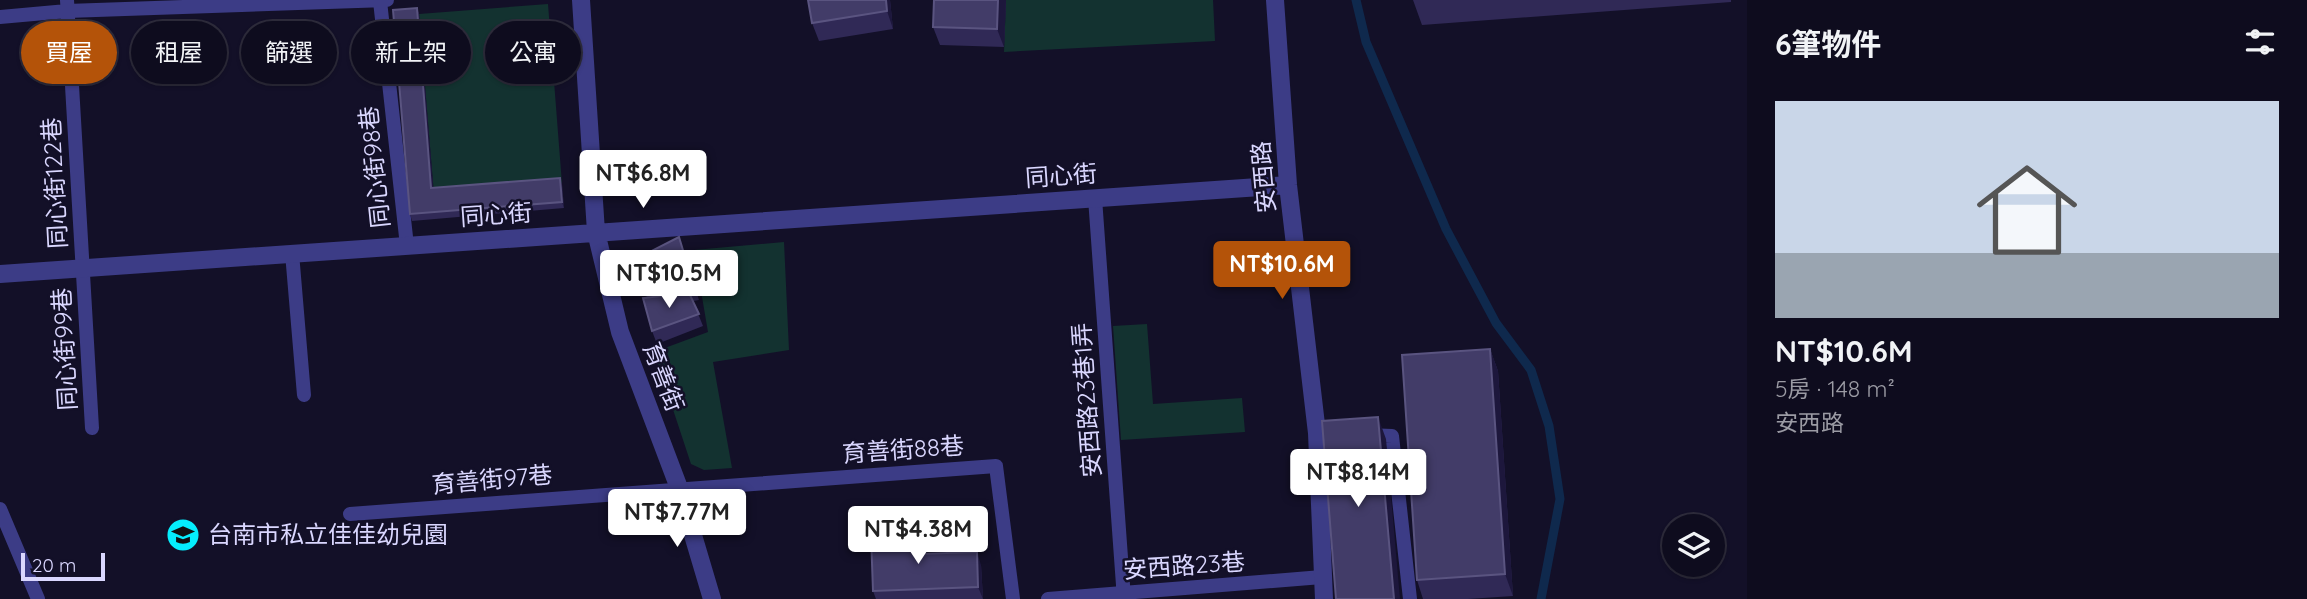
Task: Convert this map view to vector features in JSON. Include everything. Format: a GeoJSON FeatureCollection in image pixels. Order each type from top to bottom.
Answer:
{"type":"FeatureCollection","features":[{"type":"Feature","properties":{"kind":"street","name":"育善街"},"geometry":{"type":"LineString","coordinates":[[581,0],[596,232],[620,332],[679,488],[712,599]]}},
{"type":"Feature","properties":{"kind":"street","name":"安西路"},"geometry":{"type":"LineString","coordinates":[[1275,0],[1288,185],[1323,433],[1324,599]]}},
{"type":"Feature","properties":{"kind":"street","name":"同心街"},"geometry":{"type":"LineString","coordinates":[[0,274],[1288,185]]}},
{"type":"Feature","properties":{"kind":"lane"},"geometry":{"type":"LineString","coordinates":[[0,17],[67,6],[387,0]]}},
{"type":"Feature","properties":{"kind":"lane","name":"同心街98巷"},"geometry":{"type":"LineString","coordinates":[[380,1],[407,246]]}},
{"type":"Feature","properties":{"kind":"lane","name":"同心街122巷"},"geometry":{"type":"LineString","coordinates":[[67,6],[83,268]]}},
{"type":"Feature","properties":{"kind":"lane","name":"安西路23巷1弄"},"geometry":{"type":"LineString","coordinates":[[1095,198],[1124,596]]}},
{"type":"Feature","properties":{"kind":"lane"},"geometry":{"type":"LineString","coordinates":[[292,253],[304,395]]}},
{"type":"Feature","properties":{"kind":"lane","name":"同心街99巷"},"geometry":{"type":"LineString","coordinates":[[83,268],[92,428]]}},
{"type":"Feature","properties":{"kind":"lane"},"geometry":{"type":"LineString","coordinates":[[1354,434],[1392,436],[1410,599]]}},
{"type":"Feature","properties":{"kind":"lane","name":"育善街88巷"},"geometry":{"type":"LineString","coordinates":[[679,488],[996,466],[1013,599]]}},
{"type":"Feature","properties":{"kind":"lane","name":"育善街97巷"},"geometry":{"type":"LineString","coordinates":[[350,514],[679,488]]}},
{"type":"Feature","properties":{"kind":"lane"},"geometry":{"type":"LineString","coordinates":[[0,509],[38,599]]}},
{"type":"Feature","properties":{"kind":"lane","name":"安西路23巷"},"geometry":{"type":"LineString","coordinates":[[1048,599],[1124,596],[1322,578]]}},
{"type":"Feature","properties":{"kind":"green space"},"geometry":{"type":"Polygon","coordinates":[[[1006,0],[1213,0],[1215,41],[1004,52],[1006,0]]]}},
{"type":"Feature","properties":{"kind":"green space"},"geometry":{"type":"Polygon","coordinates":[[[548,4],[549,21],[485,21],[485,84],[554,84],[562,184],[434,195],[425,84],[471,84],[471,21],[420,21],[419,14],[548,4]]]}},
{"type":"Feature","properties":{"kind":"green space"},"geometry":{"type":"Polygon","coordinates":[[[784,242],[789,350],[713,362],[732,468],[704,470],[691,464],[654,352],[708,332],[694,250],[784,242]]]}},
{"type":"Feature","properties":{"kind":"green space"},"geometry":{"type":"Polygon","coordinates":[[[1147,324],[1153,404],[1242,398],[1245,432],[1121,440],[1113,326],[1147,324]]]}},
{"type":"Feature","properties":{"kind":"building"},"geometry":{"type":"Polygon","coordinates":[[[808,0],[886,0],[887,11],[812,23],[808,0]]]}},
{"type":"Feature","properties":{"kind":"building"},"geometry":{"type":"Polygon","coordinates":[[[934,0],[998,0],[997,29],[933,27],[934,0]]]}},
{"type":"Feature","properties":{"kind":"building"},"geometry":{"type":"Polygon","coordinates":[[[417,8],[418,21],[394,21],[393,10],[417,8]]]}},
{"type":"Feature","properties":{"kind":"building"},"geometry":{"type":"Polygon","coordinates":[[[399,84],[423,84],[431,188],[560,178],[562,202],[410,214],[399,84]]]}},
{"type":"Feature","properties":{"kind":"building"},"geometry":{"type":"Polygon","coordinates":[[[679,237],[694,287],[646,294],[636,259],[679,237]]]}},
{"type":"Feature","properties":{"kind":"building"},"geometry":{"type":"Polygon","coordinates":[[[689,293],[699,314],[652,331],[643,298],[689,293]]]}},
{"type":"Feature","properties":{"kind":"building"},"geometry":{"type":"Polygon","coordinates":[[[1490,349],[1505,574],[1417,580],[1402,355],[1490,349]]]}},
{"type":"Feature","properties":{"kind":"building"},"geometry":{"type":"Polygon","coordinates":[[[1378,417],[1394,599],[1336,599],[1322,421],[1378,417]]]}},
{"type":"Feature","properties":{"kind":"building"},"geometry":{"type":"Polygon","coordinates":[[[916,533],[917,554],[977,552],[978,587],[873,591],[871,534],[916,533]]]}},
{"type":"Feature","properties":{"kind":"waterway"},"geometry":{"type":"LineString","coordinates":[[1356,0],[1366,42],[1446,229],[1496,323],[1531,370],[1549,426],[1560,499],[1541,599]]}},
{"type":"Feature","properties":{"kind":"place","name":"台南市私立佳佳幼兒園"},"geometry":{"type":"Point","coordinates":[183,535]}}]}
